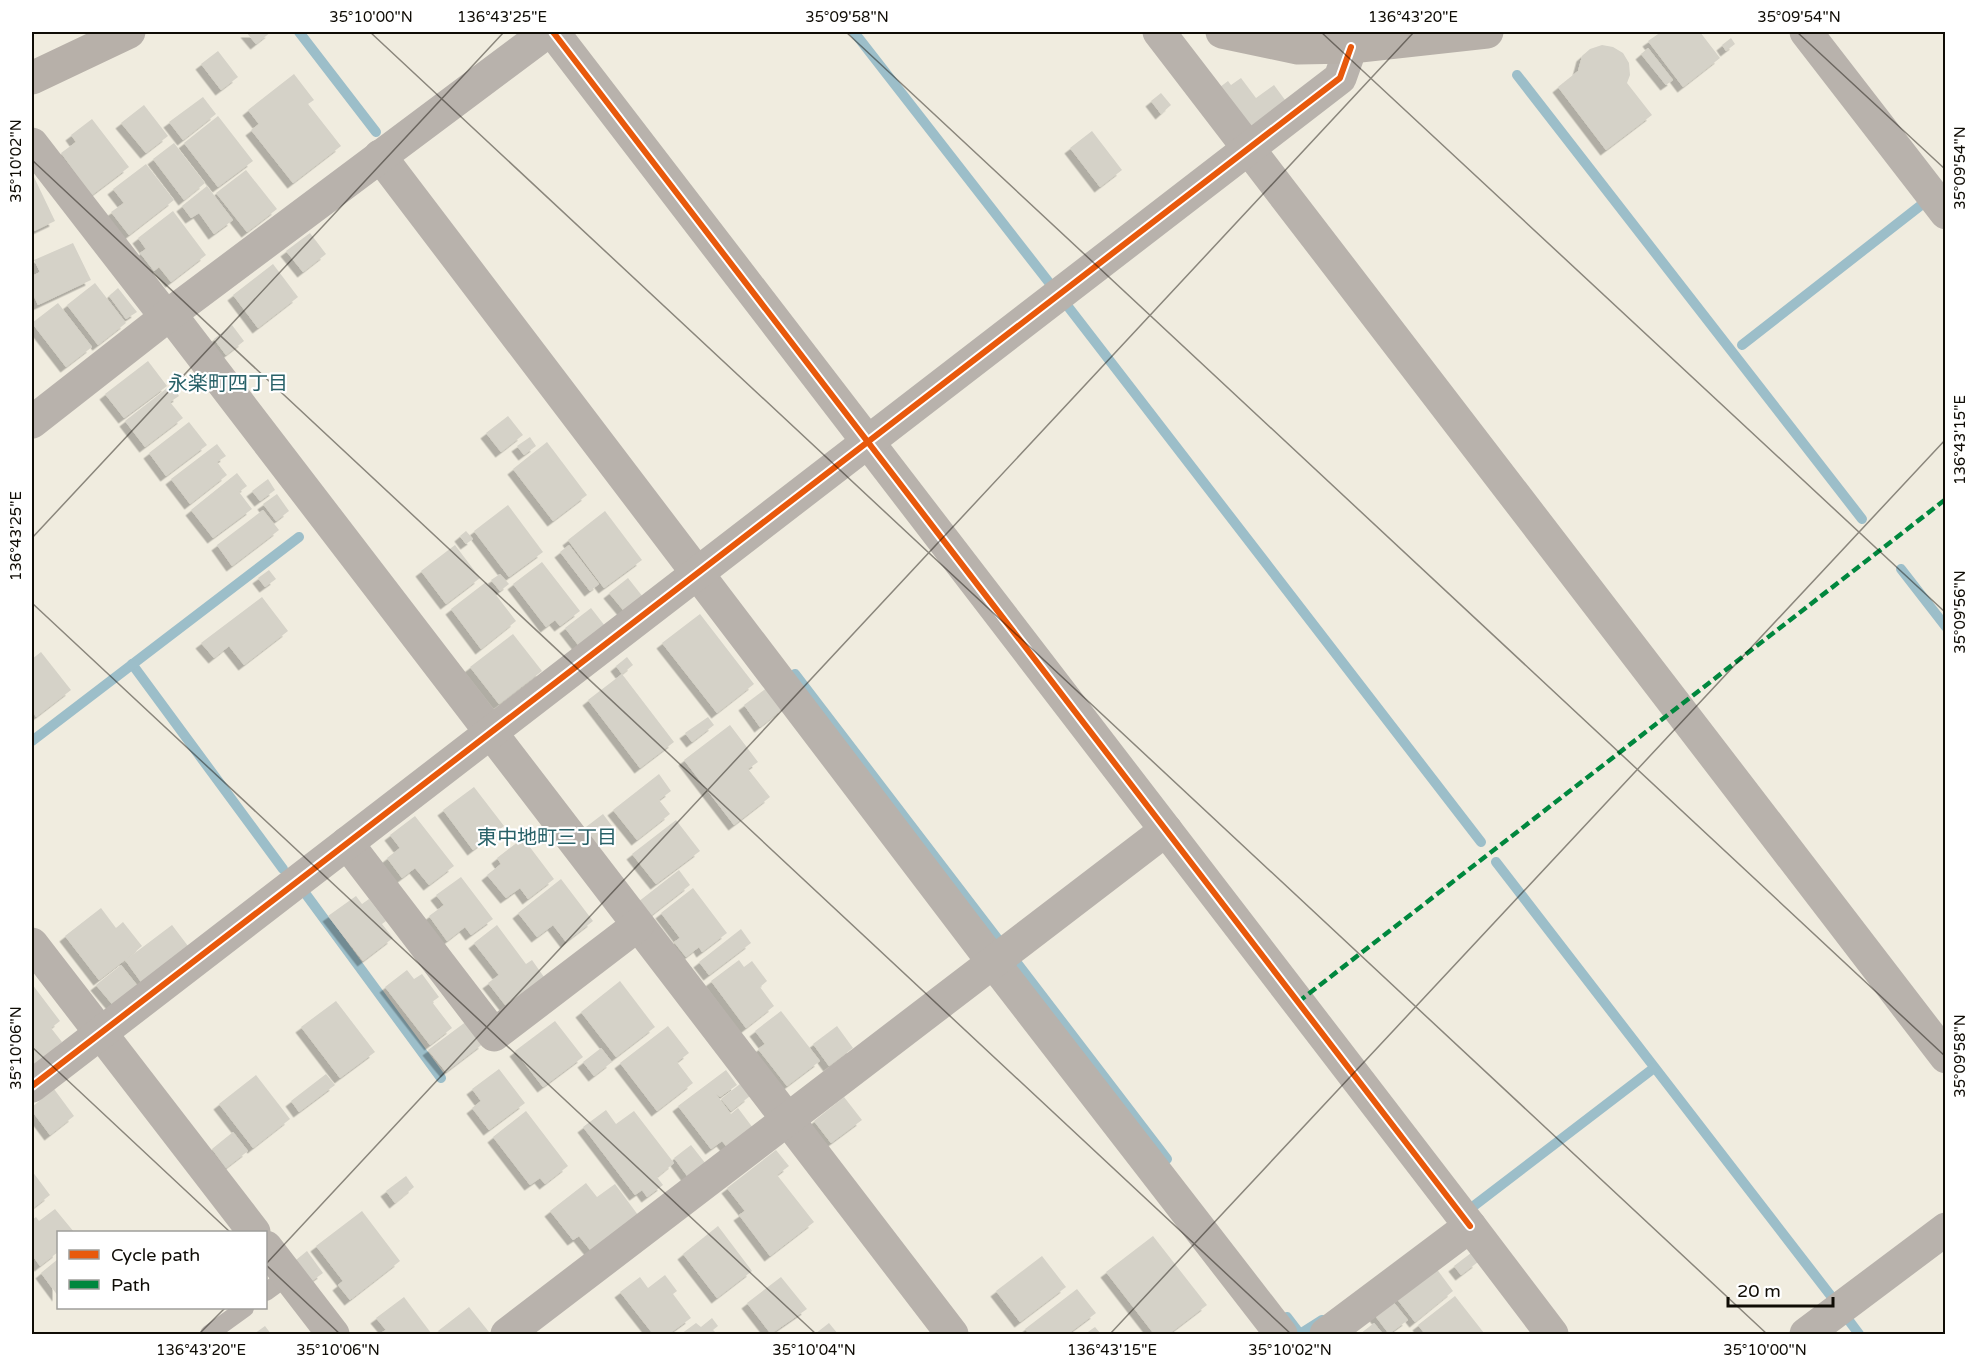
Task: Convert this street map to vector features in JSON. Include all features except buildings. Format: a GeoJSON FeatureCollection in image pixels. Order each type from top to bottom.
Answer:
{"type":"FeatureCollection","features":[{"type":"Feature","properties":{"kind":"main road"},"geometry":{"type":"LineString","coordinates":[[32,78],[129,32]]}},
{"type":"Feature","properties":{"kind":"main road"},"geometry":{"type":"LineString","coordinates":[[1222,32],[1298,48],[1352,47],[1478,32]]}},
{"type":"Feature","properties":{"kind":"street"},"geometry":{"type":"LineString","coordinates":[[32,422],[168,316],[547,32]]}},
{"type":"Feature","properties":{"kind":"street"},"geometry":{"type":"LineString","coordinates":[[553,32],[1552,1335]]}},
{"type":"Feature","properties":{"kind":"street"},"geometry":{"type":"LineString","coordinates":[[1159,32],[1946,1057]]}},
{"type":"Feature","properties":{"kind":"street"},"geometry":{"type":"LineString","coordinates":[[1806,32],[1946,213]]}},
{"type":"Feature","properties":{"kind":"street"},"geometry":{"type":"LineString","coordinates":[[32,1086],[1340,78],[1352,47]]}},
{"type":"Feature","properties":{"kind":"street"},"geometry":{"type":"LineString","coordinates":[[32,144],[490,732],[952,1335]]}},
{"type":"Feature","properties":{"kind":"street"},"geometry":{"type":"LineString","coordinates":[[380,156],[993,962],[1281,1335]]}},
{"type":"Feature","properties":{"kind":"street"},"geometry":{"type":"LineString","coordinates":[[507,1335],[1166,830]]}},
{"type":"Feature","properties":{"kind":"street"},"geometry":{"type":"LineString","coordinates":[[347,843],[494,1035],[638,925]]}},
{"type":"Feature","properties":{"kind":"street"},"geometry":{"type":"LineString","coordinates":[[32,944],[252,1231]]}},
{"type":"Feature","properties":{"kind":"street"},"geometry":{"type":"LineString","coordinates":[[1326,1335],[1470,1226]]}},
{"type":"Feature","properties":{"kind":"street"},"geometry":{"type":"LineString","coordinates":[[1806,1335],[1946,1229]]}},
{"type":"Feature","properties":{"kind":"street"},"geometry":{"type":"LineString","coordinates":[[267,1250],[277,1284],[333,1335]]}},
{"type":"Feature","properties":{"kind":"lane"},"geometry":{"type":"LineString","coordinates":[[209,1335],[244,1309]]}},
{"type":"Feature","properties":{"kind":"waterway"},"geometry":{"type":"LineString","coordinates":[[299,32],[376,132]]}},
{"type":"Feature","properties":{"kind":"waterway"},"geometry":{"type":"LineString","coordinates":[[854,32],[1051,285]]}},
{"type":"Feature","properties":{"kind":"waterway"},"geometry":{"type":"LineString","coordinates":[[1517,75],[1862,519]]}},
{"type":"Feature","properties":{"kind":"waterway"},"geometry":{"type":"LineString","coordinates":[[1742,345],[1920,206]]}},
{"type":"Feature","properties":{"kind":"waterway"},"geometry":{"type":"LineString","coordinates":[[1066,304],[1481,842]]}},
{"type":"Feature","properties":{"kind":"waterway"},"geometry":{"type":"LineString","coordinates":[[32,741],[299,537]]}},
{"type":"Feature","properties":{"kind":"waterway"},"geometry":{"type":"LineString","coordinates":[[1901,569],[1946,627]]}},
{"type":"Feature","properties":{"kind":"waterway"},"geometry":{"type":"LineString","coordinates":[[132,664],[283,869]]}},
{"type":"Feature","properties":{"kind":"waterway"},"geometry":{"type":"LineString","coordinates":[[795,674],[997,938]]}},
{"type":"Feature","properties":{"kind":"waterway"},"geometry":{"type":"LineString","coordinates":[[1496,862],[1831,1296]]}},
{"type":"Feature","properties":{"kind":"waterway"},"geometry":{"type":"LineString","coordinates":[[305,893],[441,1078]]}},
{"type":"Feature","properties":{"kind":"waterway"},"geometry":{"type":"LineString","coordinates":[[1014,959],[1167,1159]]}},
{"type":"Feature","properties":{"kind":"waterway"},"geometry":{"type":"LineString","coordinates":[[1475,1205],[1654,1068]]}},
{"type":"Feature","properties":{"kind":"waterway"},"geometry":{"type":"LineString","coordinates":[[1287,1317],[1300,1334],[1322,1320]]}},
{"type":"Feature","properties":{"kind":"waterway"},"geometry":{"type":"LineString","coordinates":[[1847,1318],[1859,1334]]}},
{"type":"Feature","properties":{"kind":"marked path"},"geometry":{"type":"LineString","coordinates":[[1298,1002],[1946,499]]}},
{"type":"Feature","properties":{"kind":"cycle path"},"geometry":{"type":"LineString","coordinates":[[553,32],[1470,1226]]}},
{"type":"Feature","properties":{"kind":"cycle path"},"geometry":{"type":"LineString","coordinates":[[32,1086],[1340,78],[1351,47]]}},
{"type":"Feature","properties":{"kind":"district","name":"永楽町四丁目"},"geometry":{"type":"Point","coordinates":[228,383]}},
{"type":"Feature","properties":{"kind":"district","name":"東中地町三丁目"},"geometry":{"type":"Point","coordinates":[547,837]}}]}
